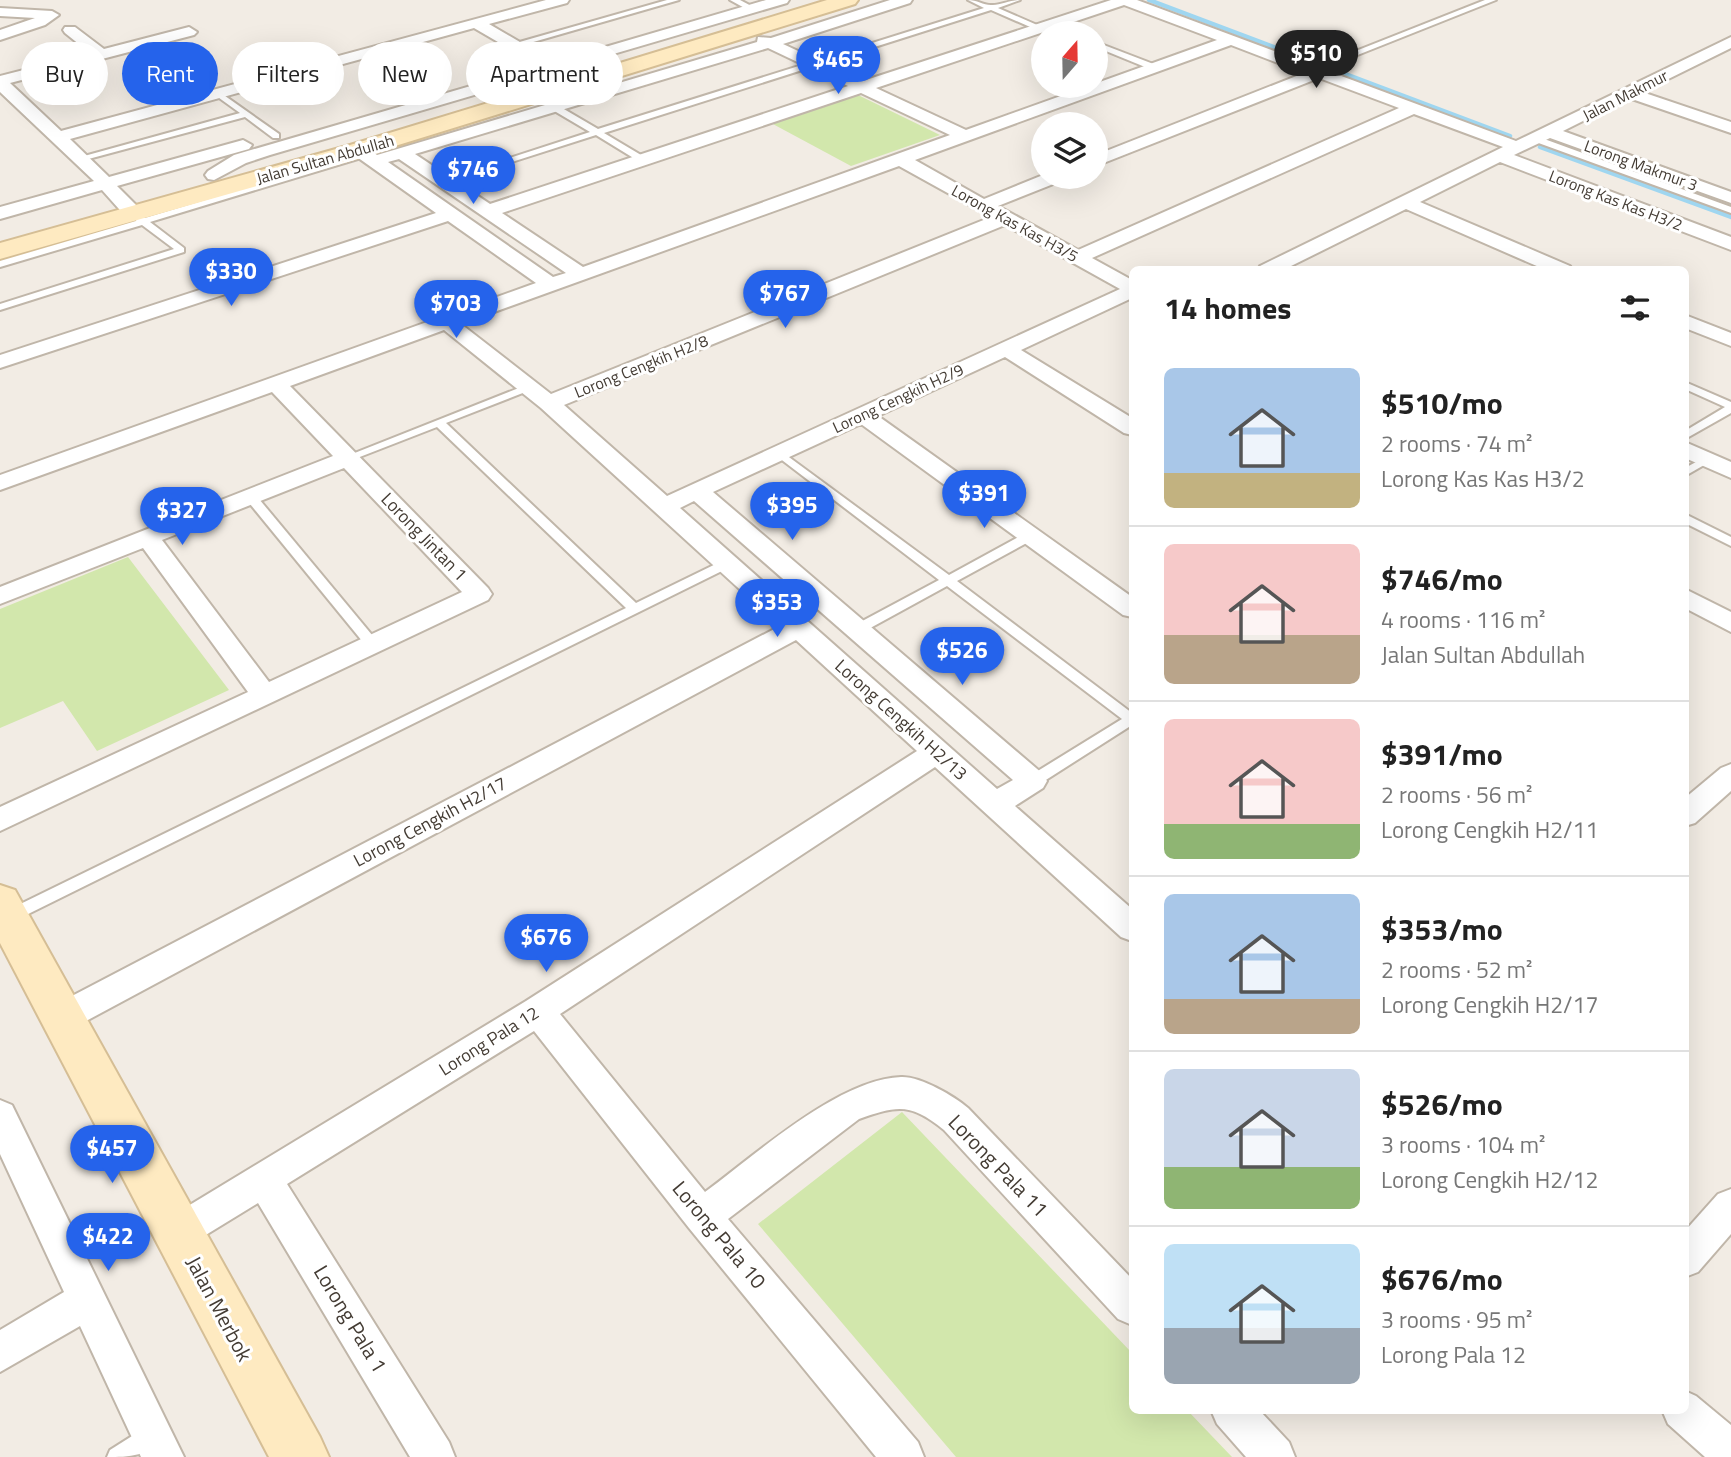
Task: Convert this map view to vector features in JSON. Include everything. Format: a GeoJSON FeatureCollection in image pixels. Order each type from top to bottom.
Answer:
{"type":"FeatureCollection","features":[{"type":"Feature","properties":{"kind":"main road","name":"Jalan Sultan Abdullah"},"geometry":{"type":"LineString","coordinates":[[623,72],[808,0]]}},
{"type":"Feature","properties":{"kind":"main road","name":"Jalan Sultan Abdullah"},"geometry":{"type":"LineString","coordinates":[[0,251],[214,174],[738,28],[848,0]]}},
{"type":"Feature","properties":{"kind":"main road","name":"Jalan Sultan Abdullah"},"geometry":{"type":"LineString","coordinates":[[0,233],[366,155],[535,105]]}},
{"type":"Feature","properties":{"kind":"main road","name":"Jalan Merbok"},"geometry":{"type":"LineString","coordinates":[[3,914],[300,1457]]}},
{"type":"Feature","properties":{"kind":"street"},"geometry":{"type":"LineString","coordinates":[[218,93],[562,0]]}},
{"type":"Feature","properties":{"kind":"street"},"geometry":{"type":"LineString","coordinates":[[623,46],[782,0]]}},
{"type":"Feature","properties":{"kind":"street"},"geometry":{"type":"LineString","coordinates":[[623,82],[770,43],[905,0]]}},
{"type":"Feature","properties":{"kind":"street"},"geometry":{"type":"LineString","coordinates":[[1063,21],[1124,0]]}},
{"type":"Feature","properties":{"kind":"street","name":"Lorong Makmur 3"},"geometry":{"type":"LineString","coordinates":[[1124,0],[1414,108],[1536,140],[1731,198]]}},
{"type":"Feature","properties":{"kind":"street"},"geometry":{"type":"LineString","coordinates":[[0,12],[52,15],[40,22],[0,34]]}},
{"type":"Feature","properties":{"kind":"street"},"geometry":{"type":"LineString","coordinates":[[477,23],[508,42]]}},
{"type":"Feature","properties":{"kind":"street"},"geometry":{"type":"LineString","coordinates":[[738,28],[963,135]]}},
{"type":"Feature","properties":{"kind":"street"},"geometry":{"type":"LineString","coordinates":[[70,30],[85,42]]}},
{"type":"Feature","properties":{"kind":"street"},"geometry":{"type":"LineString","coordinates":[[108,53],[189,32]]}},
{"type":"Feature","properties":{"kind":"street"},"geometry":{"type":"LineString","coordinates":[[488,211],[1031,32]]}},
{"type":"Feature","properties":{"kind":"street"},"geometry":{"type":"LineString","coordinates":[[0,483],[898,158],[1233,40]]}},
{"type":"Feature","properties":{"kind":"street","name":"Jalan Makmur"},"geometry":{"type":"LineString","coordinates":[[1275,266],[1729,45]]}},
{"type":"Feature","properties":{"kind":"street"},"geometry":{"type":"LineString","coordinates":[[1108,156],[1320,72]]}},
{"type":"Feature","properties":{"kind":"street"},"geometry":{"type":"LineString","coordinates":[[0,82],[21,76]]}},
{"type":"Feature","properties":{"kind":"street"},"geometry":{"type":"LineString","coordinates":[[0,82],[126,205]]}},
{"type":"Feature","properties":{"kind":"street"},"geometry":{"type":"LineString","coordinates":[[214,174],[240,159],[264,151],[466,92]]}},
{"type":"Feature","properties":{"kind":"street"},"geometry":{"type":"LineString","coordinates":[[1630,93],[1731,128]]}},
{"type":"Feature","properties":{"kind":"street"},"geometry":{"type":"LineString","coordinates":[[57,136],[173,105]]}},
{"type":"Feature","properties":{"kind":"street"},"geometry":{"type":"LineString","coordinates":[[366,155],[401,153],[537,105]]}},
{"type":"Feature","properties":{"kind":"street"},"geometry":{"type":"LineString","coordinates":[[1078,257],[1414,108]]}},
{"type":"Feature","properties":{"kind":"street"},"geometry":{"type":"LineString","coordinates":[[9,114],[28,109]]}},
{"type":"Feature","properties":{"kind":"street"},"geometry":{"type":"LineString","coordinates":[[0,213],[126,205],[276,136]]}},
{"type":"Feature","properties":{"kind":"street"},"geometry":{"type":"LineString","coordinates":[[401,153],[579,273]]}},
{"type":"Feature","properties":{"kind":"street"},"geometry":{"type":"LineString","coordinates":[[366,155],[550,284]]}},
{"type":"Feature","properties":{"kind":"street","name":"Lorong Kas Kas H3/2"},"geometry":{"type":"LineString","coordinates":[[1502,157],[1731,244]]}},
{"type":"Feature","properties":{"kind":"street","name":"Lorong Kas Kas H3/5"},"geometry":{"type":"LineString","coordinates":[[898,158],[1129,287]]}},
{"type":"Feature","properties":{"kind":"street"},"geometry":{"type":"LineString","coordinates":[[984,205],[1031,186]]}},
{"type":"Feature","properties":{"kind":"street"},"geometry":{"type":"LineString","coordinates":[[1406,202],[1536,265]]}},
{"type":"Feature","properties":{"kind":"street"},"geometry":{"type":"LineString","coordinates":[[0,362],[450,214]]}},
{"type":"Feature","properties":{"kind":"street","name":"Lorong Cengkih H2/8"},"geometry":{"type":"LineString","coordinates":[[539,395],[1006,218]]}},
{"type":"Feature","properties":{"kind":"street","name":"Lorong Cengkih H2/9"},"geometry":{"type":"LineString","coordinates":[[664,506],[1129,290]]}},
{"type":"Feature","properties":{"kind":"street","name":"Lorong Cengkih H2/13"},"geometry":{"type":"LineString","coordinates":[[446,321],[539,395],[1129,921]]}},
{"type":"Feature","properties":{"kind":"street"},"geometry":{"type":"LineString","coordinates":[[1689,323],[1731,340]]}},
{"type":"Feature","properties":{"kind":"street"},"geometry":{"type":"LineString","coordinates":[[1006,349],[1129,426]]}},
{"type":"Feature","properties":{"kind":"street"},"geometry":{"type":"LineString","coordinates":[[0,596],[348,458],[276,383]]}},
{"type":"Feature","properties":{"kind":"street"},"geometry":{"type":"LineString","coordinates":[[861,414],[1129,607]]}},
{"type":"Feature","properties":{"kind":"street"},"geometry":{"type":"LineString","coordinates":[[1689,451],[1731,471]]}},
{"type":"Feature","properties":{"kind":"street","name":"Lorong Jintan 1"},"geometry":{"type":"LineString","coordinates":[[0,820],[479,594],[348,458]]}},
{"type":"Feature","properties":{"kind":"street"},"geometry":{"type":"LineString","coordinates":[[697,491],[1034,781],[995,804]]}},
{"type":"Feature","properties":{"kind":"street"},"geometry":{"type":"LineString","coordinates":[[147,537],[264,694]]}},
{"type":"Feature","properties":{"kind":"street"},"geometry":{"type":"LineString","coordinates":[[1689,599],[1731,623]]}},
{"type":"Feature","properties":{"kind":"street","name":"Lorong Cengkih H2/17"},"geometry":{"type":"LineString","coordinates":[[61,1018],[799,627]]}},
{"type":"Feature","properties":{"kind":"street"},"geometry":{"type":"LineString","coordinates":[[822,647],[858,629]]}},
{"type":"Feature","properties":{"kind":"street","name":"Lorong Pala 12"},"geometry":{"type":"LineString","coordinates":[[178,1232],[538,1011],[937,752]]}},
{"type":"Feature","properties":{"kind":"street"},"geometry":{"type":"LineString","coordinates":[[1689,812],[1731,775]]}},
{"type":"Feature","properties":{"kind":"street","name":"Lorong Pala 10"},"geometry":{"type":"LineString","coordinates":[[538,1011],[702,1216],[903,1457]]}},
{"type":"Feature","properties":{"kind":"street","name":"Lorong Pala 11"},"geometry":{"type":"LineString","coordinates":[[702,1216],[847,1108],[880,1096],[904,1092],[940,1107],[956,1119],[1129,1303]]}},
{"type":"Feature","properties":{"kind":"street"},"geometry":{"type":"LineString","coordinates":[[0,1116],[157,1445]]}},
{"type":"Feature","properties":{"kind":"street","name":"Lorong Pala 1"},"geometry":{"type":"LineString","coordinates":[[265,1181],[434,1457]]}},
{"type":"Feature","properties":{"kind":"street"},"geometry":{"type":"LineString","coordinates":[[1689,1254],[1731,1206]]}},
{"type":"Feature","properties":{"kind":"street"},"geometry":{"type":"LineString","coordinates":[[0,1352],[88,1299]]}},
{"type":"Feature","properties":{"kind":"street"},"geometry":{"type":"LineString","coordinates":[[1235,1414],[1275,1457]]}},
{"type":"Feature","properties":{"kind":"street"},"geometry":{"type":"LineString","coordinates":[[1687,1414],[1731,1452]]}},
{"type":"Feature","properties":{"kind":"lane"},"geometry":{"type":"LineString","coordinates":[[524,42],[675,0]]}},
{"type":"Feature","properties":{"kind":"lane"},"geometry":{"type":"LineString","coordinates":[[734,0],[752,9]]}},
{"type":"Feature","properties":{"kind":"lane"},"geometry":{"type":"LineString","coordinates":[[972,0],[1031,22]]}},
{"type":"Feature","properties":{"kind":"lane"},"geometry":{"type":"LineString","coordinates":[[443,181],[1016,0]]}},
{"type":"Feature","properties":{"kind":"lane"},"geometry":{"type":"LineString","coordinates":[[1342,58],[1492,0]]}},
{"type":"Feature","properties":{"kind":"lane"},"geometry":{"type":"LineString","coordinates":[[1108,49],[1153,67]]}},
{"type":"Feature","properties":{"kind":"lane"},"geometry":{"type":"LineString","coordinates":[[218,93],[276,136]]}},
{"type":"Feature","properties":{"kind":"lane"},"geometry":{"type":"LineString","coordinates":[[550,105],[643,160]]}},
{"type":"Feature","properties":{"kind":"lane"},"geometry":{"type":"LineString","coordinates":[[80,158],[246,114]]}},
{"type":"Feature","properties":{"kind":"lane"},"geometry":{"type":"LineString","coordinates":[[1536,140],[1731,211]]}},
{"type":"Feature","properties":{"kind":"lane"},"geometry":{"type":"LineString","coordinates":[[0,264],[126,205],[181,250],[0,307]]}},
{"type":"Feature","properties":{"kind":"lane"},"geometry":{"type":"LineString","coordinates":[[1689,387],[1731,407]]}},
{"type":"Feature","properties":{"kind":"lane"},"geometry":{"type":"LineString","coordinates":[[348,458],[439,423],[539,395]]}},
{"type":"Feature","properties":{"kind":"lane"},"geometry":{"type":"LineString","coordinates":[[1689,433],[1731,407]]}},
{"type":"Feature","properties":{"kind":"lane"},"geometry":{"type":"LineString","coordinates":[[439,423],[635,609]]}},
{"type":"Feature","properties":{"kind":"lane"},"geometry":{"type":"LineString","coordinates":[[778,453],[1129,717]]}},
{"type":"Feature","properties":{"kind":"lane"},"geometry":{"type":"LineString","coordinates":[[1689,470],[1707,459]]}},
{"type":"Feature","properties":{"kind":"lane"},"geometry":{"type":"LineString","coordinates":[[250,496],[372,644]]}},
{"type":"Feature","properties":{"kind":"lane"},"geometry":{"type":"LineString","coordinates":[[1689,520],[1731,542]]}},
{"type":"Feature","properties":{"kind":"lane"},"geometry":{"type":"LineString","coordinates":[[858,629],[1030,536]]}},
{"type":"Feature","properties":{"kind":"lane"},"geometry":{"type":"LineString","coordinates":[[3,914],[728,563]]}},
{"type":"Feature","properties":{"kind":"lane"},"geometry":{"type":"LineString","coordinates":[[1034,781],[1129,721]]}},
{"type":"Feature","properties":{"kind":"lane"},"geometry":{"type":"LineString","coordinates":[[117,1457],[157,1445]]}},
{"type":"Feature","properties":{"kind":"green space"},"geometry":{"type":"Polygon","coordinates":[[[856,94],[940,135],[851,166],[771,123],[856,94]]]}},
{"type":"Feature","properties":{"kind":"green space"},"geometry":{"type":"Polygon","coordinates":[[[128,557],[229,690],[97,751],[63,701],[0,728],[0,609],[128,557]]]}},
{"type":"Feature","properties":{"kind":"green space"},"geometry":{"type":"Polygon","coordinates":[[[902,1112],[1129,1350],[1129,1414],[1191,1414],[1232,1457],[956,1457],[758,1224],[902,1112]]]}},
{"type":"Feature","properties":{"kind":"waterway"},"geometry":{"type":"LineString","coordinates":[[1149,0],[1510,136]]}},
{"type":"Feature","properties":{"kind":"waterway"},"geometry":{"type":"LineString","coordinates":[[1540,147],[1731,217]]}}]}
